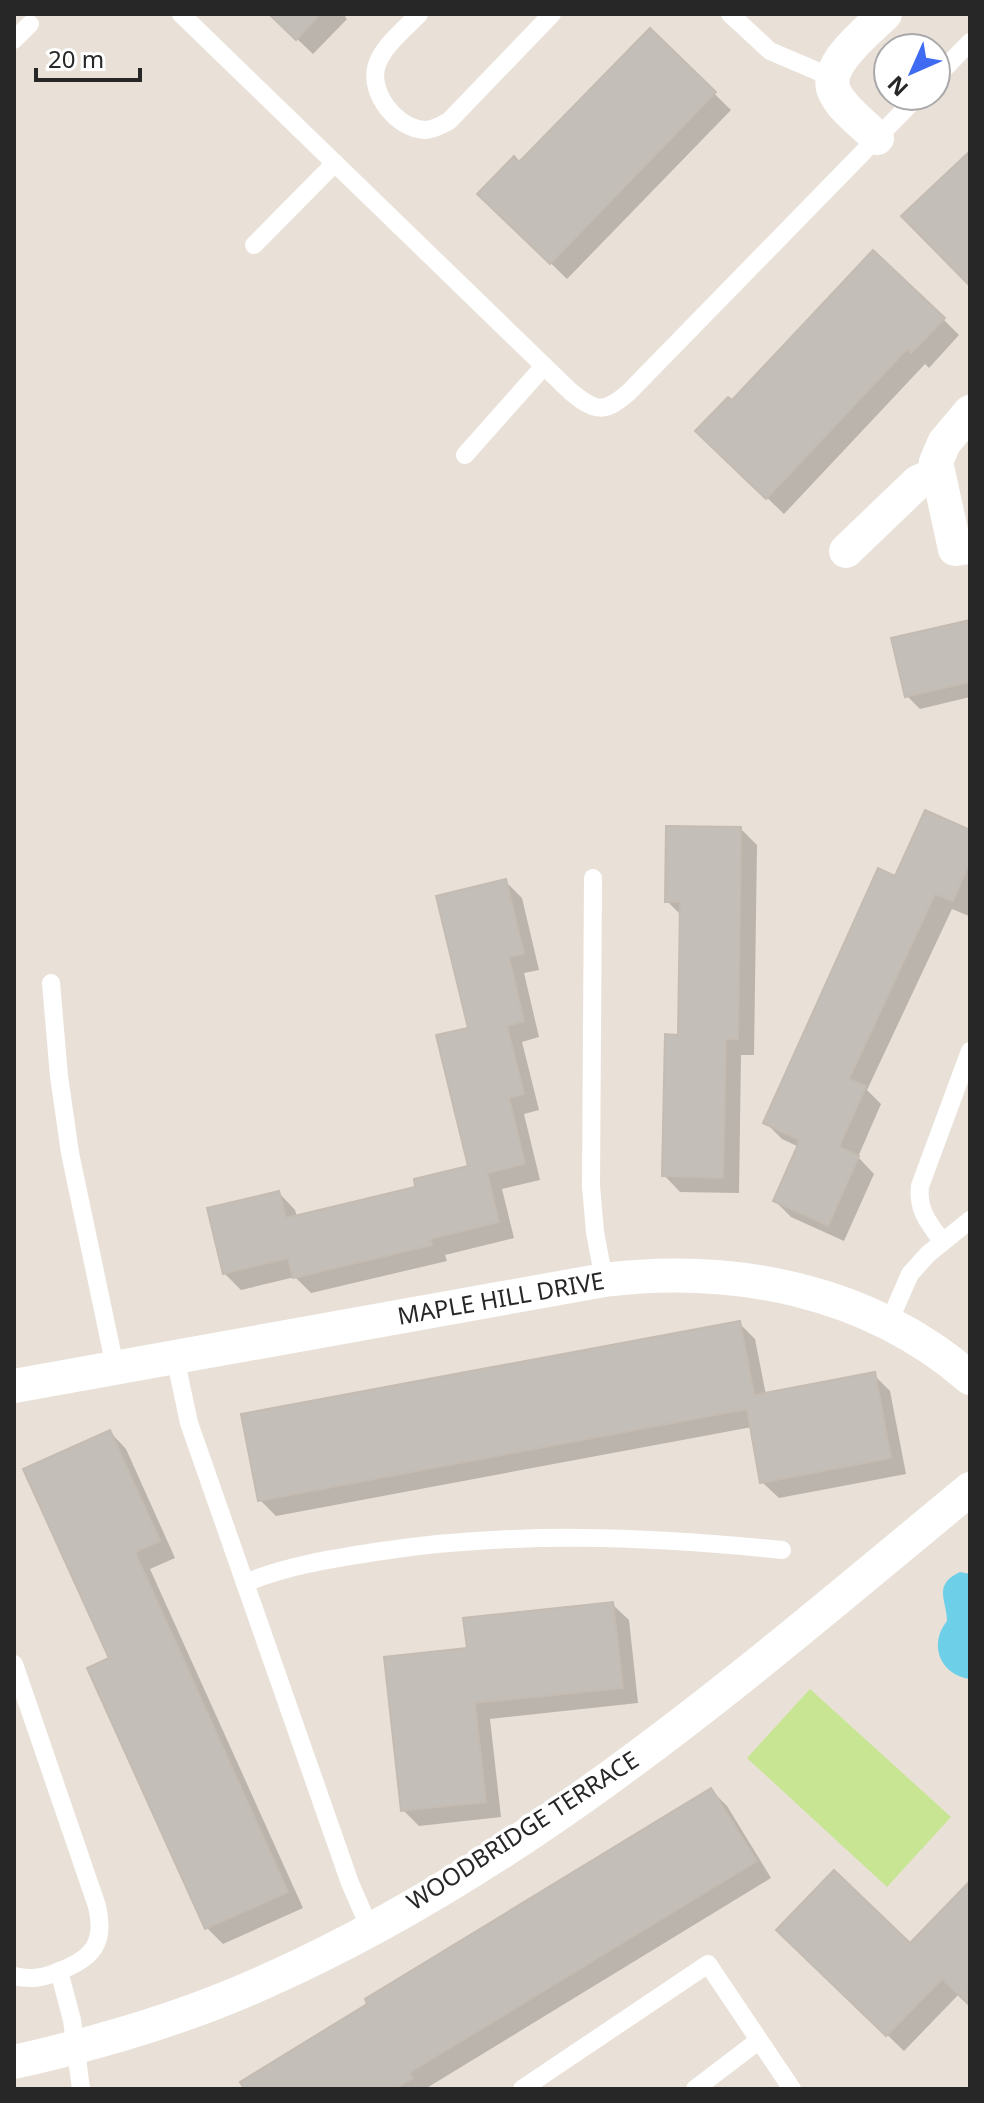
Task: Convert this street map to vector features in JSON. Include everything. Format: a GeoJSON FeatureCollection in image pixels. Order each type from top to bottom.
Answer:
{"type":"FeatureCollection","features":[{"type":"Feature","properties":{"kind":"street"},"geometry":{"type":"LineString","coordinates":[[877,138],[841,102],[832,86],[831,77],[841,59],[885,14]]}},
{"type":"Feature","properties":{"kind":"street"},"geometry":{"type":"LineString","coordinates":[[970,412],[938,452],[937,473],[955,549],[970,547]]}},
{"type":"Feature","properties":{"kind":"street"},"geometry":{"type":"LineString","coordinates":[[846,551],[918,482],[937,473]]}},
{"type":"Feature","properties":{"kind":"street","name":"MAPLE HILL DRIVE"},"geometry":{"type":"LineString","coordinates":[[14,1386],[604,1280],[681,1275],[756,1282],[823,1296],[889,1322],[930,1346],[970,1378]]}},
{"type":"Feature","properties":{"kind":"street","name":"WOODBRIDGE TERRACE"},"geometry":{"type":"LineString","coordinates":[[14,2062],[132,2032],[228,1998],[370,1929],[522,1838],[643,1754],[763,1661],[970,1489]]}},
{"type":"Feature","properties":{"kind":"lane"},"geometry":{"type":"LineString","coordinates":[[181,14],[544,366],[589,405],[600,409],[619,401],[902,112]]}},
{"type":"Feature","properties":{"kind":"lane"},"geometry":{"type":"LineString","coordinates":[[419,14],[383,53],[375,78],[382,101],[391,113],[415,128],[427,130],[449,121],[552,14]]}},
{"type":"Feature","properties":{"kind":"lane"},"geometry":{"type":"LineString","coordinates":[[730,14],[770,51],[831,77]]}},
{"type":"Feature","properties":{"kind":"lane"},"geometry":{"type":"LineString","coordinates":[[14,40],[30,24]]}},
{"type":"Feature","properties":{"kind":"lane"},"geometry":{"type":"LineString","coordinates":[[952,61],[970,42]]}},
{"type":"Feature","properties":{"kind":"lane"},"geometry":{"type":"LineString","coordinates":[[254,245],[335,163]]}},
{"type":"Feature","properties":{"kind":"lane"},"geometry":{"type":"LineString","coordinates":[[465,455],[544,366]]}},
{"type":"Feature","properties":{"kind":"lane"},"geometry":{"type":"LineString","coordinates":[[593,878],[591,1186],[604,1280]]}},
{"type":"Feature","properties":{"kind":"lane"},"geometry":{"type":"LineString","coordinates":[[51,983],[70,1153],[115,1367]]}},
{"type":"Feature","properties":{"kind":"lane"},"geometry":{"type":"LineString","coordinates":[[943,1242],[925,1219],[919,1196],[920,1186],[970,1051]]}},
{"type":"Feature","properties":{"kind":"lane"},"geometry":{"type":"LineString","coordinates":[[889,1322],[910,1274],[970,1220]]}},
{"type":"Feature","properties":{"kind":"lane"},"geometry":{"type":"LineString","coordinates":[[175,1357],[189,1423],[350,1883],[370,1929]]}},
{"type":"Feature","properties":{"kind":"lane"},"geometry":{"type":"LineString","coordinates":[[245,1583],[313,1562],[393,1549],[482,1540],[620,1537],[782,1550]]}},
{"type":"Feature","properties":{"kind":"lane"},"geometry":{"type":"LineString","coordinates":[[14,1664],[100,1918],[99,1936],[92,1951],[81,1962],[34,1979],[14,1976]]}},
{"type":"Feature","properties":{"kind":"lane"},"geometry":{"type":"LineString","coordinates":[[522,2089],[708,1964],[792,2089]]}},
{"type":"Feature","properties":{"kind":"lane"},"geometry":{"type":"LineString","coordinates":[[59,1971],[72,2020],[81,2089]]}},
{"type":"Feature","properties":{"kind":"lane"},"geometry":{"type":"LineString","coordinates":[[695,2089],[758,2041]]}},
{"type":"Feature","properties":{"kind":"green space"},"geometry":{"type":"Polygon","coordinates":[[[810,1689],[951,1817],[887,1887],[747,1758],[810,1689]]]}},
{"type":"Feature","properties":{"kind":"water"},"geometry":{"type":"Polygon","coordinates":[[[960,1572],[970,1574],[970,1679],[951,1671],[940,1657],[938,1648],[941,1630],[947,1621],[944,1588],[951,1577],[960,1572]]]}},
{"type":"Feature","properties":{"kind":"building"},"geometry":{"type":"Polygon","coordinates":[[[269,14],[320,14],[296,40],[269,14]]]}},
{"type":"Feature","properties":{"kind":"building"},"geometry":{"type":"Polygon","coordinates":[[[650,28],[716,92],[550,264],[477,194],[514,156],[519,162],[650,28]]]}},
{"type":"Feature","properties":{"kind":"building"},"geometry":{"type":"Polygon","coordinates":[[[970,151],[970,286],[901,216],[970,151]]]}},
{"type":"Feature","properties":{"kind":"building"},"geometry":{"type":"Polygon","coordinates":[[[873,250],[945,318],[911,353],[907,349],[766,499],[695,431],[728,397],[732,400],[873,250]]]}},
{"type":"Feature","properties":{"kind":"building"},"geometry":{"type":"Polygon","coordinates":[[[970,620],[970,682],[905,697],[891,638],[970,620]]]}},
{"type":"Feature","properties":{"kind":"building"},"geometry":{"type":"Polygon","coordinates":[[[925,810],[970,830],[970,862],[953,901],[935,894],[849,1079],[866,1086],[839,1147],[859,1156],[828,1226],[773,1201],[800,1140],[763,1123],[878,868],[895,876],[925,810]]]}},
{"type":"Feature","properties":{"kind":"building"},"geometry":{"type":"Polygon","coordinates":[[[666,826],[741,827],[738,1039],[726,1039],[723,1178],[662,1176],[665,1034],[678,1035],[680,902],[665,902],[666,826]]]}},
{"type":"Feature","properties":{"kind":"building"},"geometry":{"type":"Polygon","coordinates":[[[506,879],[524,954],[509,957],[524,1021],[507,1026],[524,1094],[509,1098],[525,1164],[487,1173],[499,1222],[430,1239],[432,1245],[293,1278],[288,1258],[223,1274],[207,1208],[279,1191],[286,1218],[415,1187],[414,1179],[468,1166],[436,1035],[468,1028],[436,896],[506,879]]]}},
{"type":"Feature","properties":{"kind":"building"},"geometry":{"type":"Polygon","coordinates":[[[740,1321],[754,1395],[875,1372],[891,1458],[760,1483],[747,1409],[258,1501],[241,1414],[740,1321]]]}},
{"type":"Feature","properties":{"kind":"building"},"geometry":{"type":"Polygon","coordinates":[[[110,1430],[160,1541],[135,1552],[288,1892],[205,1929],[87,1668],[109,1658],[23,1469],[110,1430]]]}},
{"type":"Feature","properties":{"kind":"building"},"geometry":{"type":"Polygon","coordinates":[[[613,1602],[623,1688],[475,1703],[486,1802],[401,1811],[384,1657],[467,1648],[463,1618],[613,1602]]]}},
{"type":"Feature","properties":{"kind":"building"},"geometry":{"type":"Polygon","coordinates":[[[711,1788],[757,1861],[409,2073],[413,2078],[394,2089],[244,2089],[240,2082],[367,2004],[365,1999],[711,1788]]]}},
{"type":"Feature","properties":{"kind":"building"},"geometry":{"type":"Polygon","coordinates":[[[834,1870],[910,1943],[970,1881],[968,2004],[942,1979],[886,2036],[776,1930],[834,1870]]]}}]}
